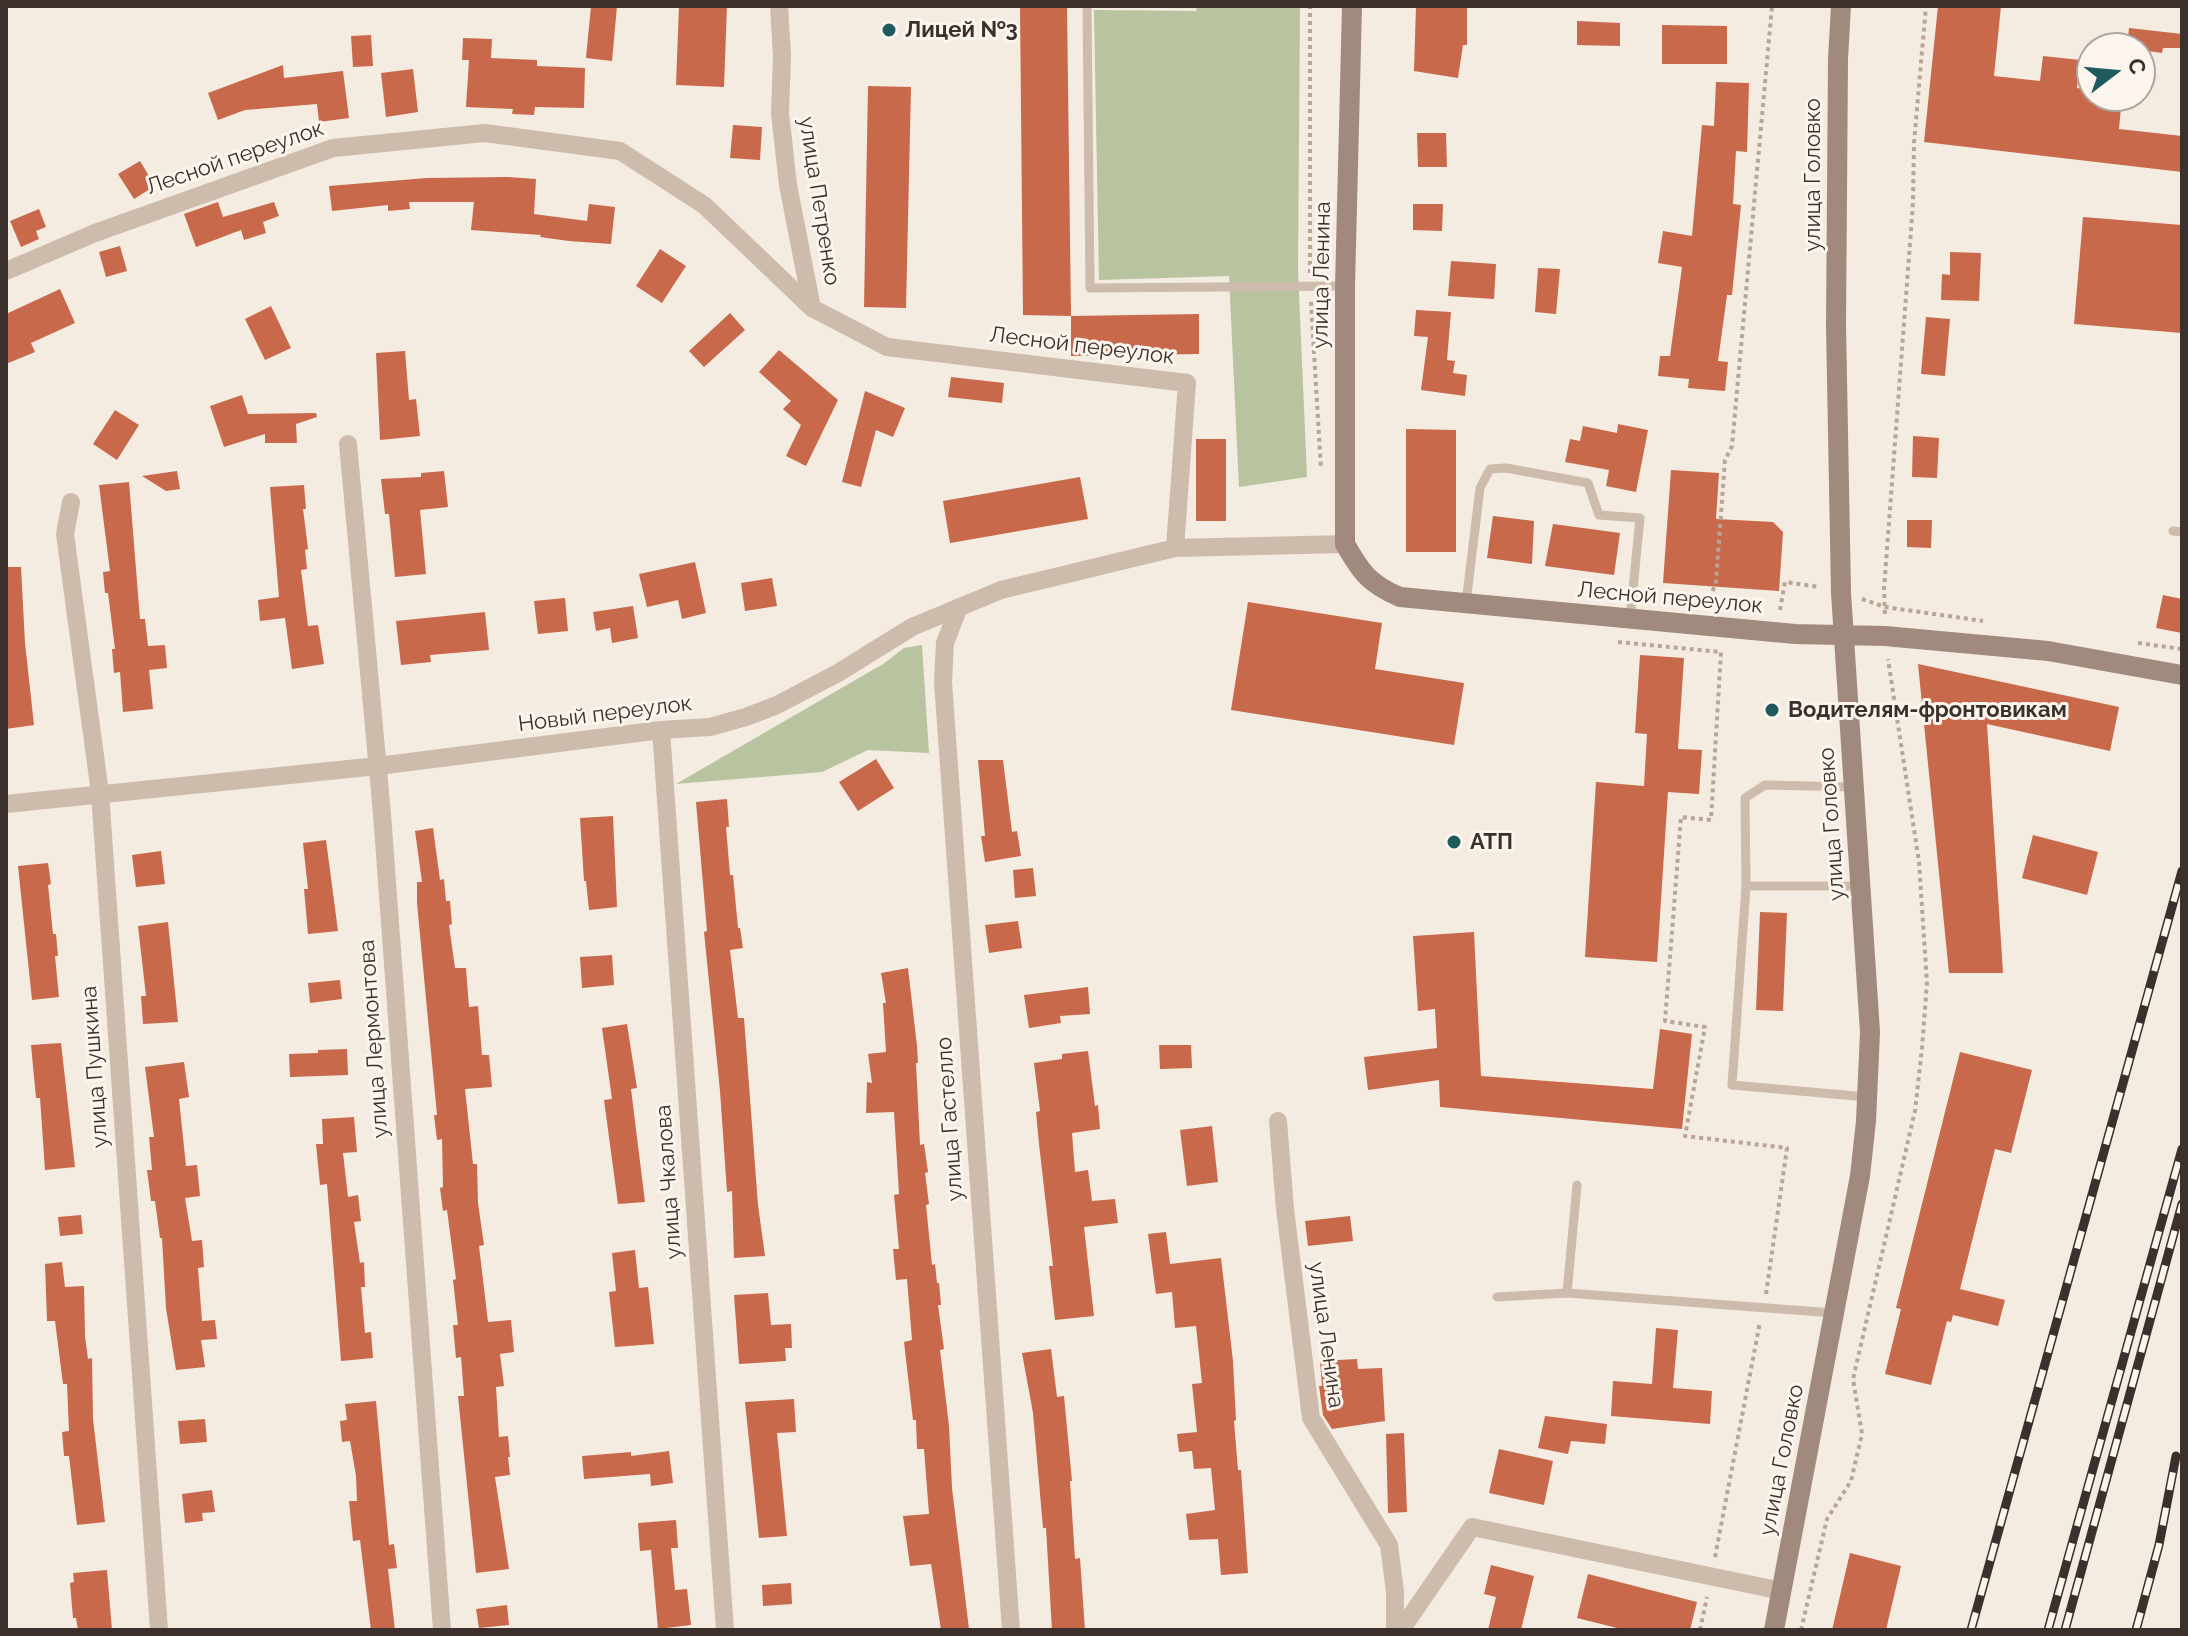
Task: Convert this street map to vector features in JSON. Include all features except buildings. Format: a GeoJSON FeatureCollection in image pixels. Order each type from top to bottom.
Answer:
{"type":"FeatureCollection","features":[{"type":"Feature","properties":{"kind":"main road","name":"улица Ленина"},"geometry":{"type":"LineString","coordinates":[[1345,544],[1345,286],[1352,6]]}},
{"type":"Feature","properties":{"kind":"main road","name":"улица Головко"},"geometry":{"type":"LineString","coordinates":[[1774,1630],[1860,1176],[1870,1032],[1842,636],[1836,325],[1841,6]]}},
{"type":"Feature","properties":{"kind":"main road","name":"Лесной переулок"},"geometry":{"type":"LineString","coordinates":[[1345,544],[1360,571],[1377,587],[1400,597],[1710,626],[1842,636],[1885,636],[2048,651],[2182,675]]}},
{"type":"Feature","properties":{"kind":"street","name":"улица Петренко"},"geometry":{"type":"LineString","coordinates":[[779,6],[782,56],[780,113],[786,170],[812,308]]}},
{"type":"Feature","properties":{"kind":"street","name":"Лесной переулок"},"geometry":{"type":"LineString","coordinates":[[6,271],[95,233],[333,148],[485,133],[620,151],[704,205],[812,308],[887,347],[1187,383],[1175,548]]}},
{"type":"Feature","properties":{"kind":"street","name":"улица Лермонтова"},"geometry":{"type":"LineString","coordinates":[[348,444],[378,766],[442,1630]]}},
{"type":"Feature","properties":{"kind":"street","name":"улица Пушкина"},"geometry":{"type":"LineString","coordinates":[[71,502],[65,534],[100,793],[159,1630]]}},
{"type":"Feature","properties":{"kind":"street"},"geometry":{"type":"LineString","coordinates":[[1175,548],[1345,544]]}},
{"type":"Feature","properties":{"kind":"street","name":"Новый переулок"},"geometry":{"type":"LineString","coordinates":[[6,804],[378,766],[661,730],[710,727],[777,705],[838,673],[912,627],[1001,590],[1175,548]]}},
{"type":"Feature","properties":{"kind":"street","name":"улица Гастелло"},"geometry":{"type":"LineString","coordinates":[[959,607],[945,643],[943,682],[1011,1630]]}},
{"type":"Feature","properties":{"kind":"street","name":"улица Чкалова"},"geometry":{"type":"LineString","coordinates":[[661,730],[725,1630]]}},
{"type":"Feature","properties":{"kind":"street","name":"улица Ленина"},"geometry":{"type":"LineString","coordinates":[[1278,1121],[1285,1209],[1311,1418],[1389,1545],[1395,1592],[1395,1630]]}},
{"type":"Feature","properties":{"kind":"street"},"geometry":{"type":"LineString","coordinates":[[1401,1630],[1472,1527],[1782,1591]]}},
{"type":"Feature","properties":{"kind":"lane"},"geometry":{"type":"LineString","coordinates":[[1087,6],[1090,288],[1345,286]]}},
{"type":"Feature","properties":{"kind":"lane"},"geometry":{"type":"LineString","coordinates":[[1466,603],[1480,488],[1490,469],[1506,468],[1588,483],[1599,515],[1640,518],[1630,619]]}},
{"type":"Feature","properties":{"kind":"lane"},"geometry":{"type":"LineString","coordinates":[[1853,787],[1765,785],[1745,798],[1746,886],[1732,1085],[1867,1097]]}},
{"type":"Feature","properties":{"kind":"lane"},"geometry":{"type":"LineString","coordinates":[[1746,886],[1860,886]]}},
{"type":"Feature","properties":{"kind":"lane"},"geometry":{"type":"LineString","coordinates":[[1567,1293],[1577,1185]]}},
{"type":"Feature","properties":{"kind":"lane"},"geometry":{"type":"LineString","coordinates":[[1497,1297],[1567,1293],[1834,1313]]}},
{"type":"Feature","properties":{"kind":"path"},"geometry":{"type":"LineString","coordinates":[[1310,6],[1310,288],[1321,471]]}},
{"type":"Feature","properties":{"kind":"path"},"geometry":{"type":"LineString","coordinates":[[1700,1630],[1763,1307],[1787,1148],[1685,1136],[1705,1027],[1665,1021],[1681,817],[1711,820],[1721,652],[1710,626],[1706,605],[1716,582],[1725,460],[1732,446],[1772,6]]}},
{"type":"Feature","properties":{"kind":"path"},"geometry":{"type":"LineString","coordinates":[[1896,712],[1885,636],[1885,607],[1913,203],[1914,143],[1926,6]]}},
{"type":"Feature","properties":{"kind":"path"},"geometry":{"type":"LineString","coordinates":[[1780,611],[1785,582],[1841,593],[1885,607],[1993,622]]}},
{"type":"Feature","properties":{"kind":"path"},"geometry":{"type":"LineString","coordinates":[[1706,605],[1721,606]]}},
{"type":"Feature","properties":{"kind":"path"},"geometry":{"type":"LineString","coordinates":[[1611,641],[1721,652]]}},
{"type":"Feature","properties":{"kind":"path"},"geometry":{"type":"LineString","coordinates":[[2126,641],[2182,649]]}},
{"type":"Feature","properties":{"kind":"green space"},"geometry":{"type":"Polygon","coordinates":[[[1197,6],[1300,6],[1298,270],[1307,477],[1239,487],[1229,276],[1099,280],[1094,10],[1196,11],[1197,6]]]}},
{"type":"Feature","properties":{"kind":"green space"},"geometry":{"type":"Polygon","coordinates":[[[922,645],[929,753],[868,750],[822,772],[676,784],[883,664],[904,648],[922,645]]]}},
{"type":"Feature","properties":{"kind":"railway"},"geometry":{"type":"LineString","coordinates":[[1971,1630],[2182,871]]}},
{"type":"Feature","properties":{"kind":"railway"},"geometry":{"type":"LineString","coordinates":[[2048,1630],[2182,1149]]}},
{"type":"Feature","properties":{"kind":"railway"},"geometry":{"type":"LineString","coordinates":[[2065,1630],[2182,1204]]}},
{"type":"Feature","properties":{"kind":"railway"},"geometry":{"type":"LineString","coordinates":[[2136,1630],[2159,1545],[2176,1456]]}},
{"type":"Feature","properties":{"kind":"place","name":"Лицей №3"},"geometry":{"type":"Point","coordinates":[889,30]}},
{"type":"Feature","properties":{"kind":"place","name":"Водителям-фронтовикам"},"geometry":{"type":"Point","coordinates":[1772,710]}},
{"type":"Feature","properties":{"kind":"place","name":"АТП"},"geometry":{"type":"Point","coordinates":[1454,842]}}]}
